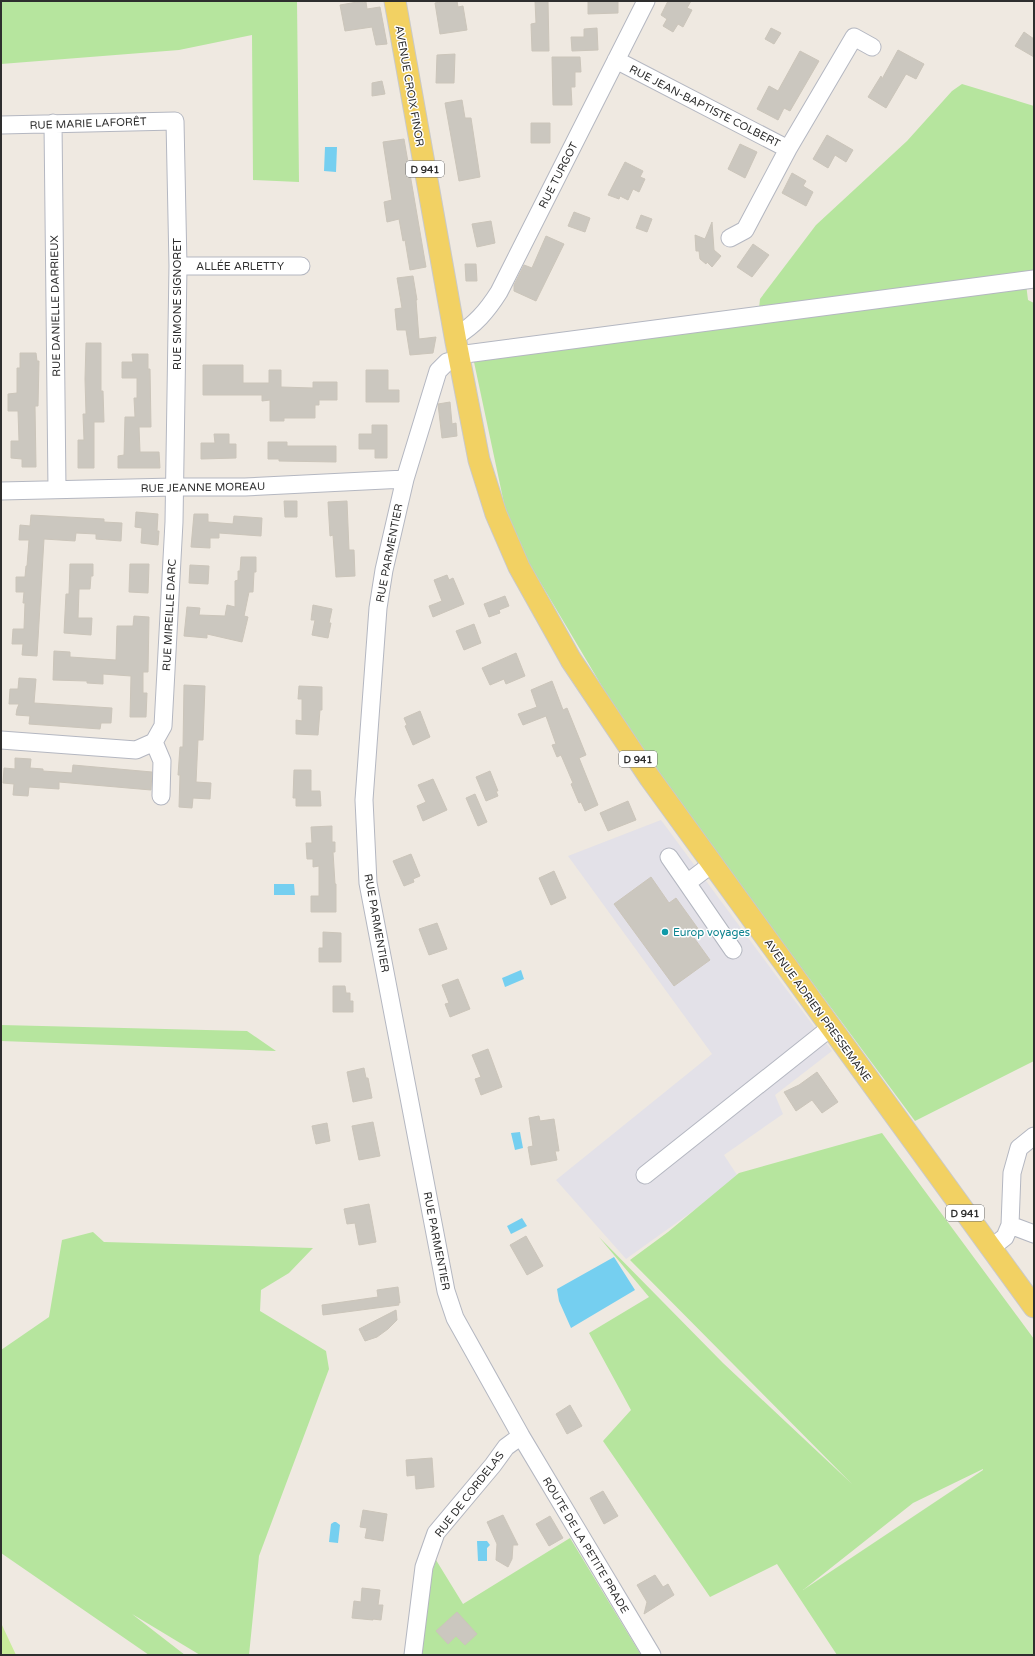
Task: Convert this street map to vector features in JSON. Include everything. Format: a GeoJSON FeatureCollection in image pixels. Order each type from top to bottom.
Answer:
{"type":"FeatureCollection","features":[{"type":"Feature","properties":{"kind":"main road","name":"AVENUE CROIX FINOR"},"geometry":{"type":"LineString","coordinates":[[395,1],[458,350]]}},
{"type":"Feature","properties":{"kind":"main road","name":"AVENUE ADRIEN PRESSEMANE"},"geometry":{"type":"LineString","coordinates":[[458,350],[479,460],[496,514],[519,567],[571,660],[650,778],[1034,1307]]}},
{"type":"Feature","properties":{"kind":"street","name":"RUE TURGOT"},"geometry":{"type":"LineString","coordinates":[[458,350],[471,326],[482,316],[499,292],[646,1]]}},
{"type":"Feature","properties":{"kind":"street","name":"RUE JEAN-BAPTISTE COLBERT"},"geometry":{"type":"LineString","coordinates":[[616,60],[788,149],[854,37],[872,47]]}},
{"type":"Feature","properties":{"kind":"street","name":"RUE MARIE LAFORÊT"},"geometry":{"type":"LineString","coordinates":[[1,126],[53,123],[175,121]]}},
{"type":"Feature","properties":{"kind":"street","name":"RUE SIMONE SIGNORET"},"geometry":{"type":"LineString","coordinates":[[174,487],[178,266],[175,121]]}},
{"type":"Feature","properties":{"kind":"street","name":"RUE DANIELLE DARRIEUX"},"geometry":{"type":"LineString","coordinates":[[53,123],[57,489]]}},
{"type":"Feature","properties":{"kind":"street"},"geometry":{"type":"LineString","coordinates":[[730,238],[745,230],[788,149]]}},
{"type":"Feature","properties":{"kind":"street","name":"ALLÉE ARLETTY"},"geometry":{"type":"LineString","coordinates":[[178,266],[301,266]]}},
{"type":"Feature","properties":{"kind":"street"},"geometry":{"type":"LineString","coordinates":[[458,350],[1034,279]]}},
{"type":"Feature","properties":{"kind":"street","name":"RUE PARMENTIER"},"geometry":{"type":"LineString","coordinates":[[458,350],[438,371],[405,479],[384,570],[378,608],[364,800],[368,883],[446,1291],[455,1318],[521,1436]]}},
{"type":"Feature","properties":{"kind":"street","name":"RUE JEANNE MOREAU"},"geometry":{"type":"LineString","coordinates":[[1,491],[174,487],[245,488],[405,479]]}},
{"type":"Feature","properties":{"kind":"street","name":"RUE MIREILLE DARC"},"geometry":{"type":"LineString","coordinates":[[154,742],[162,726],[174,487]]}},
{"type":"Feature","properties":{"kind":"street"},"geometry":{"type":"LineString","coordinates":[[1,491],[1,498]]}},
{"type":"Feature","properties":{"kind":"street"},"geometry":{"type":"LineString","coordinates":[[1,740],[136,750],[154,742],[162,761],[161,796]]}},
{"type":"Feature","properties":{"kind":"street"},"geometry":{"type":"LineString","coordinates":[[669,857],[733,950]]}},
{"type":"Feature","properties":{"kind":"street"},"geometry":{"type":"LineString","coordinates":[[688,883],[712,864]]}},
{"type":"Feature","properties":{"kind":"street"},"geometry":{"type":"LineString","coordinates":[[645,1175],[830,1028]]}},
{"type":"Feature","properties":{"kind":"street"},"geometry":{"type":"LineString","coordinates":[[991,1248],[1005,1237],[1010,1225],[1012,1173],[1019,1148],[1034,1136]]}},
{"type":"Feature","properties":{"kind":"street"},"geometry":{"type":"LineString","coordinates":[[1010,1225],[1034,1234]]}},
{"type":"Feature","properties":{"kind":"street","name":"RUE DE CORDELAS"},"geometry":{"type":"LineString","coordinates":[[413,1655],[424,1567],[436,1533],[493,1465],[506,1446],[521,1436]]}},
{"type":"Feature","properties":{"kind":"street","name":"ROUTE DE LA PETITE PRADE"},"geometry":{"type":"LineString","coordinates":[[521,1436],[652,1655]]}},
{"type":"Feature","properties":{"kind":"shaded area","name":"Europ voyages"},"geometry":{"type":"Polygon","coordinates":[[[661,820],[832,1051],[775,1095],[783,1114],[724,1155],[739,1178],[626,1259],[556,1180],[712,1054],[568,856],[661,820]]]}},
{"type":"Feature","properties":{"kind":"green space"},"geometry":{"type":"Polygon","coordinates":[[[1,1],[297,1],[299,182],[253,180],[252,35],[179,50],[1,64],[1,1]]]}},
{"type":"Feature","properties":{"kind":"green space"},"geometry":{"type":"Polygon","coordinates":[[[962,84],[1034,106],[1034,274],[759,309],[760,299],[816,225],[907,141],[952,91],[962,84]]]}},
{"type":"Feature","properties":{"kind":"green space"},"geometry":{"type":"Polygon","coordinates":[[[1026,284],[1028,300],[1034,303],[1034,1061],[915,1121],[638,747],[530,565],[508,522],[474,362],[482,357],[1026,284]]]}},
{"type":"Feature","properties":{"kind":"green space"},"geometry":{"type":"Polygon","coordinates":[[[1,1025],[247,1031],[276,1051],[1,1041],[1,1025]]]}},
{"type":"Feature","properties":{"kind":"green space"},"geometry":{"type":"Polygon","coordinates":[[[882,1133],[1034,1339],[1034,1655],[837,1655],[777,1564],[710,1597],[603,1441],[631,1410],[589,1333],[649,1297],[599,1237],[723,1363],[852,1484],[630,1260],[668,1232],[739,1173],[882,1133]],[[983,1470],[913,1503],[803,1590],[983,1470]]]}},
{"type":"Feature","properties":{"kind":"green space"},"geometry":{"type":"Polygon","coordinates":[[[93,1232],[104,1242],[313,1248],[289,1273],[261,1290],[260,1311],[326,1351],[329,1369],[259,1556],[249,1655],[200,1655],[132,1614],[185,1655],[149,1655],[1,1553],[1,1350],[49,1317],[62,1240],[93,1232]]]}},
{"type":"Feature","properties":{"kind":"green space"},"geometry":{"type":"Polygon","coordinates":[[[570,1538],[641,1655],[419,1655],[431,1576],[436,1560],[463,1604],[570,1538]]]}},
{"type":"Feature","properties":{"kind":"green space"},"geometry":{"type":"Polygon","coordinates":[[[1,1623],[16,1655],[1,1655],[1,1623]]]}},
{"type":"Feature","properties":{"kind":"water"},"geometry":{"type":"Polygon","coordinates":[[[325,147],[337,147],[336,172],[324,171],[325,147]]]}},
{"type":"Feature","properties":{"kind":"water"},"geometry":{"type":"Polygon","coordinates":[[[274,884],[294,884],[295,895],[274,895],[274,884]]]}},
{"type":"Feature","properties":{"kind":"water"},"geometry":{"type":"Polygon","coordinates":[[[521,970],[524,979],[505,987],[502,978],[521,970]]]}},
{"type":"Feature","properties":{"kind":"water"},"geometry":{"type":"Polygon","coordinates":[[[520,1132],[523,1148],[515,1150],[511,1133],[520,1132]]]}},
{"type":"Feature","properties":{"kind":"water"},"geometry":{"type":"Polygon","coordinates":[[[522,1218],[527,1226],[511,1234],[507,1226],[522,1218]]]}},
{"type":"Feature","properties":{"kind":"water"},"geometry":{"type":"Polygon","coordinates":[[[614,1257],[635,1290],[571,1328],[559,1301],[557,1289],[614,1257]]]}},
{"type":"Feature","properties":{"kind":"water"},"geometry":{"type":"Polygon","coordinates":[[[334,1522],[340,1525],[338,1543],[329,1542],[331,1524],[334,1522]]]}},
{"type":"Feature","properties":{"kind":"water"},"geometry":{"type":"Polygon","coordinates":[[[477,1541],[487,1541],[490,1545],[487,1548],[487,1561],[478,1561],[477,1541]]]}},
{"type":"Feature","properties":{"kind":"building"},"geometry":{"type":"Polygon","coordinates":[[[363,1],[363,3],[366,2],[367,9],[380,7],[387,44],[376,45],[372,27],[345,31],[340,5],[363,1]]]}},
{"type":"Feature","properties":{"kind":"building"},"geometry":{"type":"Polygon","coordinates":[[[457,1],[458,7],[463,6],[467,30],[440,34],[435,3],[457,1]]]}},
{"type":"Feature","properties":{"kind":"building"},"geometry":{"type":"Polygon","coordinates":[[[535,1],[548,1],[549,51],[532,51],[531,24],[536,23],[535,1]]]}},
{"type":"Feature","properties":{"kind":"building"},"geometry":{"type":"Polygon","coordinates":[[[588,1],[618,1],[618,13],[588,14],[588,1]]]}},
{"type":"Feature","properties":{"kind":"building"},"geometry":{"type":"Polygon","coordinates":[[[668,1],[691,1],[687,8],[692,10],[683,27],[678,24],[673,32],[663,26],[667,19],[661,15],[668,1]]]}},
{"type":"Feature","properties":{"kind":"building"},"geometry":{"type":"Polygon","coordinates":[[[597,28],[598,50],[572,51],[571,37],[584,37],[584,29],[597,28]]]}},
{"type":"Feature","properties":{"kind":"building"},"geometry":{"type":"Polygon","coordinates":[[[771,28],[781,33],[774,44],[765,39],[771,28]]]}},
{"type":"Feature","properties":{"kind":"building"},"geometry":{"type":"Polygon","coordinates":[[[1024,32],[1034,39],[1034,57],[1015,46],[1024,32]]]}},
{"type":"Feature","properties":{"kind":"building"},"geometry":{"type":"Polygon","coordinates":[[[898,50],[924,64],[916,79],[906,74],[886,108],[868,97],[881,76],[882,79],[898,50]]]}},
{"type":"Feature","properties":{"kind":"building"},"geometry":{"type":"Polygon","coordinates":[[[800,51],[819,61],[790,111],[784,108],[778,120],[757,109],[769,86],[778,91],[800,51]]]}},
{"type":"Feature","properties":{"kind":"building"},"geometry":{"type":"Polygon","coordinates":[[[455,54],[454,83],[436,83],[437,55],[455,54]]]}},
{"type":"Feature","properties":{"kind":"building"},"geometry":{"type":"Polygon","coordinates":[[[552,57],[580,57],[581,72],[575,72],[575,87],[571,87],[572,105],[553,105],[552,57]]]}},
{"type":"Feature","properties":{"kind":"building"},"geometry":{"type":"Polygon","coordinates":[[[382,81],[385,94],[372,96],[372,83],[382,81]]]}},
{"type":"Feature","properties":{"kind":"building"},"geometry":{"type":"Polygon","coordinates":[[[462,100],[465,118],[471,118],[480,177],[459,181],[445,103],[462,100]]]}},
{"type":"Feature","properties":{"kind":"building"},"geometry":{"type":"Polygon","coordinates":[[[531,123],[550,123],[550,143],[531,143],[531,123]]]}},
{"type":"Feature","properties":{"kind":"building"},"geometry":{"type":"Polygon","coordinates":[[[827,135],[853,150],[846,162],[835,155],[828,168],[813,159],[827,135]]]}},
{"type":"Feature","properties":{"kind":"building"},"geometry":{"type":"Polygon","coordinates":[[[404,139],[426,267],[410,270],[405,240],[403,241],[399,219],[387,222],[384,202],[392,200],[383,142],[404,139]]]}},
{"type":"Feature","properties":{"kind":"building"},"geometry":{"type":"Polygon","coordinates":[[[740,144],[757,152],[745,178],[728,169],[740,144]]]}},
{"type":"Feature","properties":{"kind":"building"},"geometry":{"type":"Polygon","coordinates":[[[625,162],[643,171],[640,177],[645,179],[639,192],[633,189],[628,200],[620,196],[619,199],[608,195],[625,162]]]}},
{"type":"Feature","properties":{"kind":"building"},"geometry":{"type":"Polygon","coordinates":[[[792,173],[806,181],[803,186],[813,192],[806,206],[782,193],[792,173]]]}},
{"type":"Feature","properties":{"kind":"building"},"geometry":{"type":"Polygon","coordinates":[[[574,212],[590,218],[585,232],[568,226],[574,212]]]}},
{"type":"Feature","properties":{"kind":"building"},"geometry":{"type":"Polygon","coordinates":[[[641,215],[652,219],[647,232],[636,228],[641,215]]]}},
{"type":"Feature","properties":{"kind":"building"},"geometry":{"type":"Polygon","coordinates":[[[491,221],[495,243],[477,247],[472,224],[491,221]]]}},
{"type":"Feature","properties":{"kind":"building"},"geometry":{"type":"Polygon","coordinates":[[[712,222],[714,250],[721,256],[712,267],[707,262],[706,264],[700,259],[699,251],[696,251],[695,235],[705,239],[712,222]]]}},
{"type":"Feature","properties":{"kind":"building"},"geometry":{"type":"Polygon","coordinates":[[[546,236],[564,244],[536,301],[514,291],[514,285],[524,265],[532,268],[546,236]]]}},
{"type":"Feature","properties":{"kind":"building"},"geometry":{"type":"Polygon","coordinates":[[[753,244],[769,255],[752,277],[737,267],[753,244]]]}},
{"type":"Feature","properties":{"kind":"building"},"geometry":{"type":"Polygon","coordinates":[[[465,264],[476,264],[477,281],[466,281],[465,264]]]}},
{"type":"Feature","properties":{"kind":"building"},"geometry":{"type":"Polygon","coordinates":[[[413,276],[417,300],[419,339],[436,337],[433,353],[410,355],[406,330],[397,330],[395,309],[402,308],[397,278],[413,276]]]}},
{"type":"Feature","properties":{"kind":"building"},"geometry":{"type":"Polygon","coordinates":[[[86,343],[101,343],[101,391],[103,391],[104,422],[94,422],[94,468],[78,468],[78,440],[84,440],[83,414],[86,414],[86,343]]]}},
{"type":"Feature","properties":{"kind":"building"},"geometry":{"type":"Polygon","coordinates":[[[20,353],[36,353],[37,361],[39,361],[38,406],[35,406],[36,467],[22,467],[22,459],[11,458],[11,441],[19,441],[18,411],[8,411],[8,394],[17,393],[17,368],[20,368],[20,353]]]}},
{"type":"Feature","properties":{"kind":"building"},"geometry":{"type":"Polygon","coordinates":[[[132,354],[148,354],[148,369],[150,369],[151,427],[139,427],[140,452],[159,452],[160,468],[118,468],[118,456],[124,455],[125,417],[135,417],[134,398],[137,398],[137,378],[122,378],[122,362],[133,362],[132,354]]]}},
{"type":"Feature","properties":{"kind":"building"},"geometry":{"type":"Polygon","coordinates":[[[203,365],[243,365],[243,383],[269,383],[269,370],[281,370],[281,387],[313,388],[313,382],[337,382],[337,400],[319,400],[319,405],[315,405],[315,418],[284,418],[284,421],[270,421],[270,400],[262,401],[262,395],[203,395],[203,365]]]}},
{"type":"Feature","properties":{"kind":"building"},"geometry":{"type":"Polygon","coordinates":[[[366,370],[388,370],[388,390],[399,390],[399,402],[366,402],[366,370]]]}},
{"type":"Feature","properties":{"kind":"building"},"geometry":{"type":"Polygon","coordinates":[[[450,402],[452,424],[456,423],[457,436],[442,438],[438,404],[450,402]]]}},
{"type":"Feature","properties":{"kind":"building"},"geometry":{"type":"Polygon","coordinates":[[[372,425],[387,425],[387,458],[375,458],[375,449],[359,449],[359,434],[372,434],[372,425]]]}},
{"type":"Feature","properties":{"kind":"building"},"geometry":{"type":"Polygon","coordinates":[[[214,434],[229,434],[229,444],[236,444],[236,458],[201,459],[201,443],[215,443],[214,434]]]}},
{"type":"Feature","properties":{"kind":"building"},"geometry":{"type":"Polygon","coordinates":[[[268,442],[287,442],[287,446],[336,446],[336,462],[279,461],[279,459],[268,459],[268,442]]]}},
{"type":"Feature","properties":{"kind":"building"},"geometry":{"type":"Polygon","coordinates":[[[284,501],[297,501],[297,517],[285,517],[284,501]]]}},
{"type":"Feature","properties":{"kind":"building"},"geometry":{"type":"Polygon","coordinates":[[[347,501],[349,550],[354,550],[355,576],[336,577],[333,535],[330,536],[328,502],[347,501]]]}},
{"type":"Feature","properties":{"kind":"building"},"geometry":{"type":"Polygon","coordinates":[[[136,512],[158,514],[158,545],[141,543],[142,528],[135,527],[136,512]]]}},
{"type":"Feature","properties":{"kind":"building"},"geometry":{"type":"Polygon","coordinates":[[[194,514],[208,514],[208,522],[233,524],[234,516],[262,518],[261,536],[219,533],[219,538],[210,538],[210,548],[191,547],[194,514]]]}},
{"type":"Feature","properties":{"kind":"building"},"geometry":{"type":"Polygon","coordinates":[[[31,515],[104,519],[104,522],[122,523],[121,541],[96,539],[96,534],[76,533],[75,541],[44,539],[37,656],[22,655],[23,644],[12,644],[13,629],[24,629],[24,592],[16,592],[16,577],[25,577],[29,540],[19,540],[20,525],[30,526],[31,515]]]}},
{"type":"Feature","properties":{"kind":"building"},"geometry":{"type":"Polygon","coordinates":[[[241,557],[256,557],[256,572],[254,572],[253,592],[249,592],[244,616],[248,617],[242,642],[207,634],[207,638],[184,636],[187,607],[200,608],[199,615],[225,616],[227,605],[235,607],[235,581],[238,580],[241,557]]]}},
{"type":"Feature","properties":{"kind":"building"},"geometry":{"type":"Polygon","coordinates":[[[70,564],[93,564],[93,576],[91,576],[90,589],[79,589],[78,618],[92,618],[91,635],[64,633],[66,594],[69,594],[70,564]]]}},
{"type":"Feature","properties":{"kind":"building"},"geometry":{"type":"Polygon","coordinates":[[[130,564],[149,564],[148,593],[129,592],[130,564]]]}},
{"type":"Feature","properties":{"kind":"building"},"geometry":{"type":"Polygon","coordinates":[[[190,565],[209,566],[208,584],[189,583],[190,565]]]}},
{"type":"Feature","properties":{"kind":"building"},"geometry":{"type":"Polygon","coordinates":[[[447,575],[449,580],[453,578],[464,604],[433,617],[429,606],[442,601],[434,580],[447,575]]]}},
{"type":"Feature","properties":{"kind":"building"},"geometry":{"type":"Polygon","coordinates":[[[505,596],[509,606],[499,610],[500,613],[489,617],[484,604],[505,596]]]}},
{"type":"Feature","properties":{"kind":"building"},"geometry":{"type":"Polygon","coordinates":[[[313,605],[332,609],[328,638],[312,635],[315,620],[311,620],[313,605]]]}},
{"type":"Feature","properties":{"kind":"building"},"geometry":{"type":"Polygon","coordinates":[[[134,616],[149,617],[148,672],[143,672],[143,693],[147,693],[146,717],[130,717],[131,676],[103,674],[103,684],[87,683],[87,681],[53,680],[54,651],[70,652],[70,657],[116,660],[117,626],[133,626],[134,616]]]}},
{"type":"Feature","properties":{"kind":"building"},"geometry":{"type":"Polygon","coordinates":[[[474,624],[481,643],[464,650],[456,631],[474,624]]]}},
{"type":"Feature","properties":{"kind":"building"},"geometry":{"type":"Polygon","coordinates":[[[516,653],[525,676],[506,684],[504,679],[490,685],[482,668],[516,653]]]}},
{"type":"Feature","properties":{"kind":"building"},"geometry":{"type":"Polygon","coordinates":[[[19,678],[36,679],[34,703],[112,708],[111,723],[101,723],[100,729],[29,724],[30,716],[16,715],[19,704],[9,704],[10,689],[18,689],[19,678]]]}},
{"type":"Feature","properties":{"kind":"building"},"geometry":{"type":"Polygon","coordinates":[[[552,681],[563,710],[567,708],[586,755],[579,758],[598,805],[585,811],[581,802],[579,803],[571,784],[573,783],[561,755],[557,757],[552,745],[556,744],[546,716],[523,725],[518,714],[537,707],[531,690],[552,681]]]}},
{"type":"Feature","properties":{"kind":"building"},"geometry":{"type":"Polygon","coordinates":[[[184,685],[205,686],[203,740],[198,740],[196,782],[211,783],[210,799],[193,798],[192,808],[179,807],[180,775],[178,775],[180,747],[183,747],[184,685]]]}},
{"type":"Feature","properties":{"kind":"building"},"geometry":{"type":"Polygon","coordinates":[[[299,686],[322,687],[322,710],[320,710],[318,735],[296,734],[296,720],[302,721],[302,699],[298,699],[299,686]]]}},
{"type":"Feature","properties":{"kind":"building"},"geometry":{"type":"Polygon","coordinates":[[[420,711],[430,737],[413,745],[405,726],[407,725],[404,718],[420,711]]]}},
{"type":"Feature","properties":{"kind":"building"},"geometry":{"type":"Polygon","coordinates":[[[15,758],[31,759],[30,768],[43,769],[43,771],[72,773],[73,765],[152,772],[151,790],[59,782],[59,789],[29,787],[28,796],[13,795],[14,784],[3,783],[4,768],[15,769],[15,758]]]}},
{"type":"Feature","properties":{"kind":"building"},"geometry":{"type":"Polygon","coordinates":[[[294,770],[311,770],[311,791],[320,791],[321,806],[296,806],[296,798],[293,798],[294,770]]]}},
{"type":"Feature","properties":{"kind":"building"},"geometry":{"type":"Polygon","coordinates":[[[490,771],[498,791],[496,791],[498,796],[486,801],[476,777],[490,771]]]}},
{"type":"Feature","properties":{"kind":"building"},"geometry":{"type":"Polygon","coordinates":[[[433,779],[447,810],[423,821],[417,806],[426,802],[418,785],[433,779]]]}},
{"type":"Feature","properties":{"kind":"building"},"geometry":{"type":"Polygon","coordinates":[[[475,794],[487,822],[478,826],[466,798],[475,794]]]}},
{"type":"Feature","properties":{"kind":"building"},"geometry":{"type":"Polygon","coordinates":[[[628,801],[636,820],[608,831],[600,813],[628,801]]]}},
{"type":"Feature","properties":{"kind":"building"},"geometry":{"type":"Polygon","coordinates":[[[332,826],[332,842],[335,842],[335,852],[333,852],[336,884],[336,912],[311,912],[311,896],[319,896],[319,866],[313,867],[313,859],[307,859],[306,843],[312,843],[311,827],[332,826]]]}},
{"type":"Feature","properties":{"kind":"building"},"geometry":{"type":"Polygon","coordinates":[[[411,854],[420,876],[413,879],[414,882],[404,886],[393,861],[411,854]]]}},
{"type":"Feature","properties":{"kind":"building"},"geometry":{"type":"Polygon","coordinates":[[[554,871],[566,898],[551,905],[539,878],[554,871]]]}},
{"type":"Feature","properties":{"kind":"building","name":"Europ voyages"},"geometry":{"type":"Polygon","coordinates":[[[651,877],[669,903],[676,898],[699,930],[692,935],[710,960],[674,986],[614,904],[651,877]]]}},
{"type":"Feature","properties":{"kind":"building"},"geometry":{"type":"Polygon","coordinates":[[[437,923],[447,949],[429,955],[419,929],[437,923]]]}},
{"type":"Feature","properties":{"kind":"building"},"geometry":{"type":"Polygon","coordinates":[[[323,932],[341,933],[341,962],[319,962],[319,948],[323,948],[323,932]]]}},
{"type":"Feature","properties":{"kind":"building"},"geometry":{"type":"Polygon","coordinates":[[[458,979],[470,1009],[450,1017],[445,1004],[449,1003],[442,985],[458,979]]]}},
{"type":"Feature","properties":{"kind":"building"},"geometry":{"type":"Polygon","coordinates":[[[333,986],[345,986],[346,993],[350,993],[350,1001],[353,1001],[353,1012],[333,1012],[333,986]]]}},
{"type":"Feature","properties":{"kind":"building"},"geometry":{"type":"Polygon","coordinates":[[[488,1049],[502,1087],[481,1095],[475,1079],[481,1077],[472,1055],[488,1049]]]}},
{"type":"Feature","properties":{"kind":"building"},"geometry":{"type":"Polygon","coordinates":[[[364,1068],[366,1078],[368,1078],[372,1098],[353,1102],[347,1072],[364,1068]]]}},
{"type":"Feature","properties":{"kind":"building"},"geometry":{"type":"Polygon","coordinates":[[[817,1072],[838,1102],[822,1113],[812,1100],[796,1111],[784,1092],[799,1085],[817,1072]]]}},
{"type":"Feature","properties":{"kind":"building"},"geometry":{"type":"Polygon","coordinates":[[[539,1116],[540,1121],[554,1119],[559,1151],[555,1151],[557,1160],[531,1165],[528,1147],[533,1146],[529,1118],[539,1116]]]}},
{"type":"Feature","properties":{"kind":"building"},"geometry":{"type":"Polygon","coordinates":[[[373,1122],[380,1156],[359,1160],[352,1126],[373,1122]]]}},
{"type":"Feature","properties":{"kind":"building"},"geometry":{"type":"Polygon","coordinates":[[[327,1123],[330,1141],[316,1144],[312,1126],[327,1123]]]}},
{"type":"Feature","properties":{"kind":"building"},"geometry":{"type":"Polygon","coordinates":[[[369,1204],[376,1242],[359,1245],[355,1223],[347,1224],[344,1209],[369,1204]]]}},
{"type":"Feature","properties":{"kind":"building"},"geometry":{"type":"Polygon","coordinates":[[[526,1236],[543,1266],[527,1275],[510,1245],[526,1236]]]}},
{"type":"Feature","properties":{"kind":"building"},"geometry":{"type":"Polygon","coordinates":[[[398,1287],[399,1305],[323,1315],[322,1305],[378,1297],[377,1290],[398,1287]]]}},
{"type":"Feature","properties":{"kind":"building"},"geometry":{"type":"Polygon","coordinates":[[[396,1310],[397,1320],[388,1329],[377,1337],[365,1341],[359,1329],[396,1310]]]}},
{"type":"Feature","properties":{"kind":"building"},"geometry":{"type":"Polygon","coordinates":[[[570,1405],[582,1426],[567,1434],[556,1414],[570,1405]]]}},
{"type":"Feature","properties":{"kind":"building"},"geometry":{"type":"Polygon","coordinates":[[[432,1458],[434,1487],[416,1489],[415,1475],[407,1476],[406,1460],[432,1458]]]}},
{"type":"Feature","properties":{"kind":"building"},"geometry":{"type":"Polygon","coordinates":[[[603,1491],[618,1516],[604,1524],[590,1498],[603,1491]]]}},
{"type":"Feature","properties":{"kind":"building"},"geometry":{"type":"Polygon","coordinates":[[[363,1510],[387,1514],[383,1541],[365,1538],[367,1528],[360,1527],[363,1510]]]}},
{"type":"Feature","properties":{"kind":"building"},"geometry":{"type":"Polygon","coordinates":[[[503,1515],[518,1545],[513,1545],[512,1559],[508,1567],[496,1560],[497,1544],[487,1522],[503,1515]]]}},
{"type":"Feature","properties":{"kind":"building"},"geometry":{"type":"Polygon","coordinates":[[[550,1516],[563,1538],[549,1546],[536,1524],[550,1516]]]}},
{"type":"Feature","properties":{"kind":"building"},"geometry":{"type":"Polygon","coordinates":[[[655,1575],[663,1587],[668,1584],[674,1595],[644,1614],[647,1602],[637,1585],[655,1575]]]}},
{"type":"Feature","properties":{"kind":"building"},"geometry":{"type":"Polygon","coordinates":[[[362,1588],[380,1590],[378,1605],[383,1605],[381,1620],[352,1618],[354,1601],[361,1602],[362,1588]]]}},
{"type":"Feature","properties":{"kind":"building"},"geometry":{"type":"Polygon","coordinates":[[[457,1612],[477,1634],[465,1645],[456,1636],[448,1644],[436,1631],[457,1612]]]}},
{"type":"Feature","properties":{"kind":"place","name":"Europ voyages"},"geometry":{"type":"Point","coordinates":[665,932]}}]}
